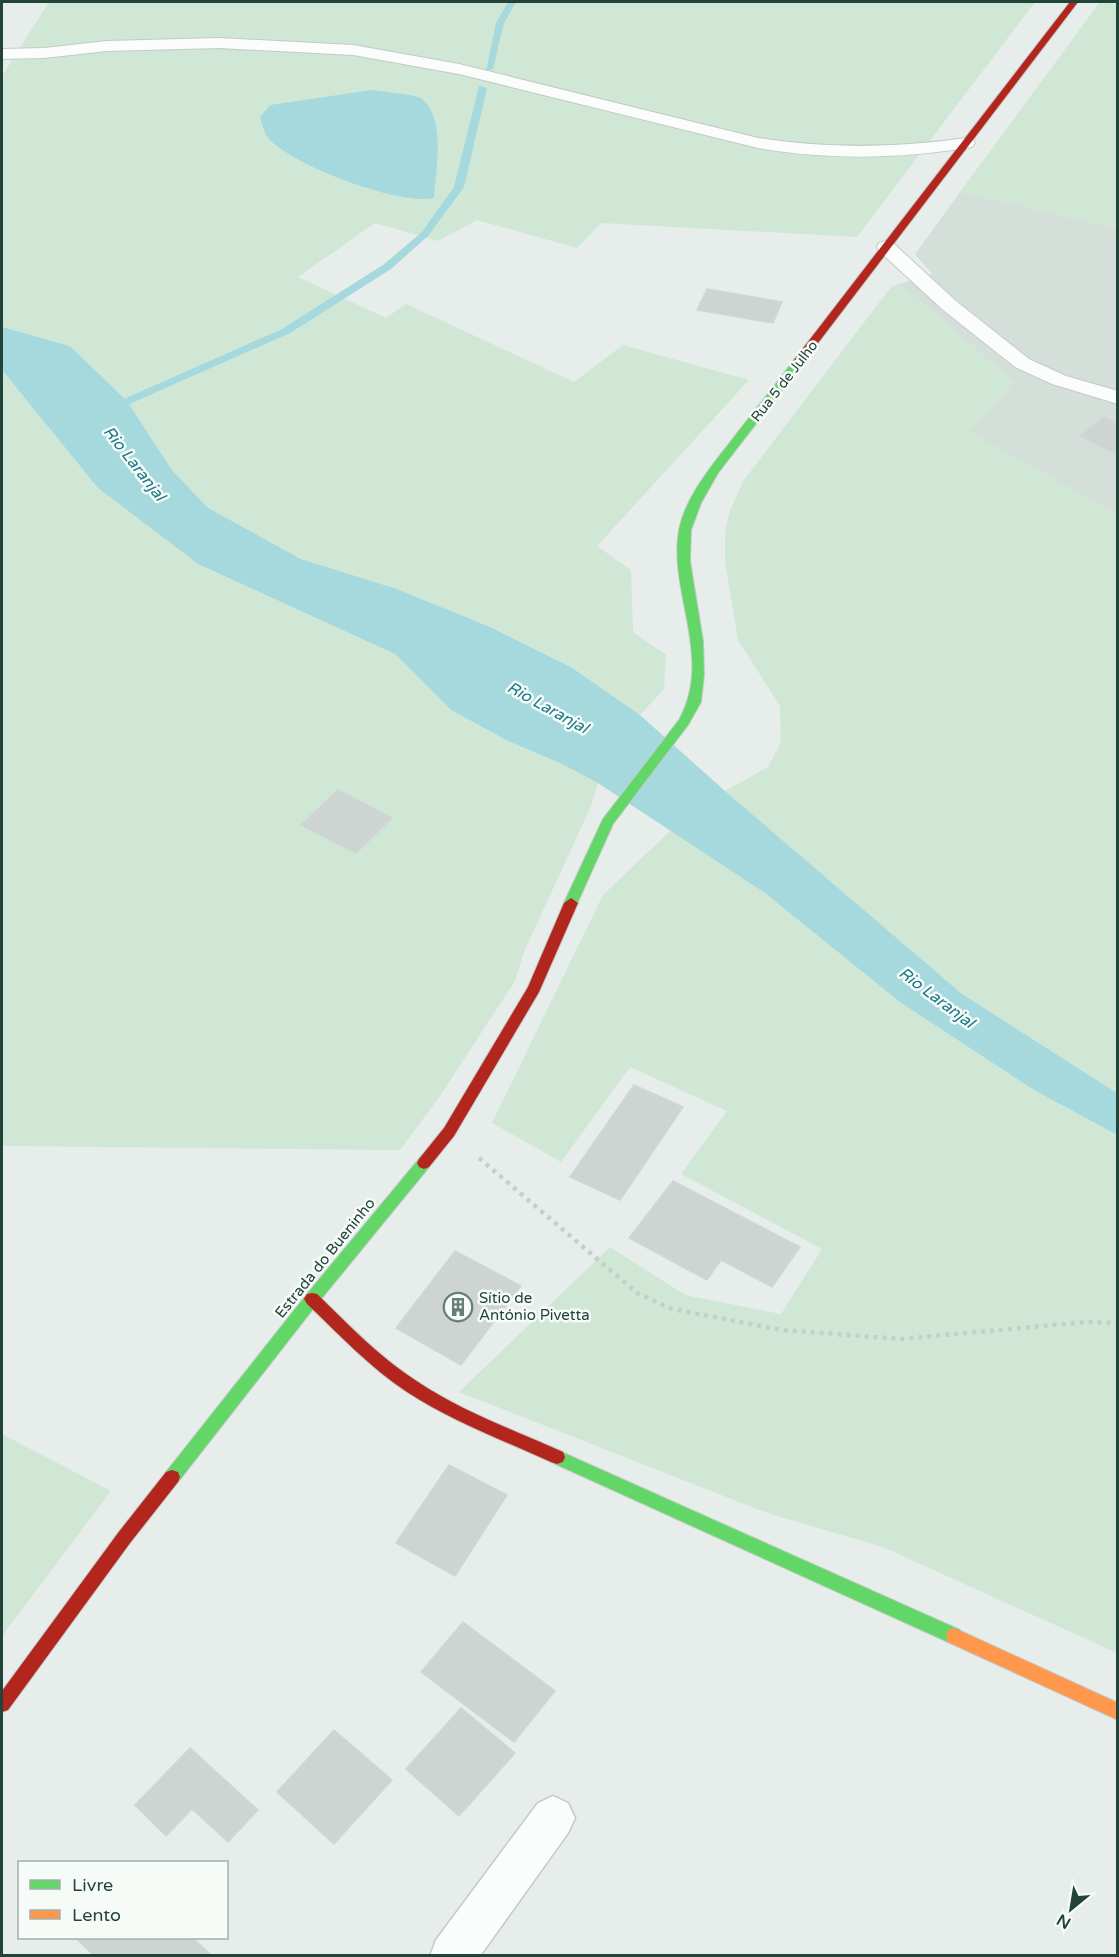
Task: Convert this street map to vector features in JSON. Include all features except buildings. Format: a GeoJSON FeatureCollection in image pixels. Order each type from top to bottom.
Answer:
{"type":"FeatureCollection","features":[{"type":"Feature","properties":{"kind":"street","name":"Rua 5 de Julho"},"geometry":{"type":"LineString","coordinates":[[622,802],[671,739],[695,702],[698,675],[697,640],[684,561],[685,530],[695,503],[713,472],[1074,2]]}},
{"type":"Feature","properties":{"kind":"street","name":"Estrada do Bueninho"},"geometry":{"type":"LineString","coordinates":[[2,1704],[124,1538],[312,1299],[449,1132],[534,988],[607,822],[622,802]]}},
{"type":"Feature","properties":{"kind":"street"},"geometry":{"type":"LineString","coordinates":[[312,1299],[388,1370],[413,1388],[455,1411],[988,1651],[1118,1712]]}},
{"type":"Feature","properties":{"kind":"street"},"geometry":{"type":"LineString","coordinates":[[452,1956],[553,1818]]}},
{"type":"Feature","properties":{"kind":"lane"},"geometry":{"type":"LineString","coordinates":[[2,54],[44,53],[107,46],[219,43],[353,50],[459,69],[758,143],[791,149],[846,154],[878,154],[966,143]]}},
{"type":"Feature","properties":{"kind":"lane"},"geometry":{"type":"LineString","coordinates":[[886,247],[949,305],[1022,363],[1059,380],[1118,398]]}},
{"type":"Feature","properties":{"kind":"path"},"geometry":{"type":"LineString","coordinates":[[449,1132],[637,1293],[672,1309],[782,1330],[901,1339],[1086,1322],[1118,1323]]}},
{"type":"Feature","properties":{"kind":"shaded area"},"geometry":{"type":"Polygon","coordinates":[[[960,192],[1117,228],[1117,514],[969,432],[1014,382],[899,284],[932,274],[915,254],[960,192]]]}},
{"type":"Feature","properties":{"kind":"green space"},"geometry":{"type":"Polygon","coordinates":[[[49,2],[1035,2],[857,237],[601,223],[577,248],[477,220],[438,241],[375,223],[298,277],[386,318],[406,304],[574,382],[623,345],[749,380],[597,546],[631,570],[633,632],[666,655],[664,689],[640,715],[571,667],[490,627],[397,589],[301,559],[208,508],[172,470],[127,401],[70,346],[2,327],[2,76],[49,2]]]}},
{"type":"Feature","properties":{"kind":"green space"},"geometry":{"type":"Polygon","coordinates":[[[1100,2],[1117,4],[1117,228],[960,192],[1100,2]]]}},
{"type":"Feature","properties":{"kind":"green space"},"geometry":{"type":"Polygon","coordinates":[[[899,284],[1014,382],[970,432],[1117,514],[1117,1093],[962,994],[725,791],[768,767],[781,742],[780,706],[738,640],[725,561],[725,534],[730,510],[744,480],[891,287],[899,284]]]}},
{"type":"Feature","properties":{"kind":"green space"},"geometry":{"type":"Polygon","coordinates":[[[2,370],[98,488],[198,564],[395,654],[451,710],[508,741],[560,763],[598,783],[591,806],[524,952],[515,981],[440,1096],[400,1150],[2,1146],[2,370]]]}},
{"type":"Feature","properties":{"kind":"green space"},"geometry":{"type":"Polygon","coordinates":[[[671,830],[765,893],[1034,1090],[1117,1135],[1117,1653],[883,1547],[770,1514],[459,1392],[610,1247],[685,1295],[781,1314],[822,1249],[681,1174],[727,1111],[630,1067],[561,1162],[492,1123],[603,895],[671,830]]]}},
{"type":"Feature","properties":{"kind":"green space"},"geometry":{"type":"Polygon","coordinates":[[[2,1434],[111,1491],[2,1636],[2,1434]]]}},
{"type":"Feature","properties":{"kind":"water"},"geometry":{"type":"Polygon","coordinates":[[[372,90],[418,97],[429,108],[434,119],[438,146],[434,198],[418,199],[397,196],[347,181],[299,160],[281,149],[268,138],[264,131],[260,117],[270,105],[372,90]]]}},
{"type":"Feature","properties":{"kind":"water","name":"Rio Laranjal"},"geometry":{"type":"Polygon","coordinates":[[[2,327],[70,346],[127,401],[172,470],[208,508],[301,559],[397,589],[490,627],[571,667],[640,715],[962,994],[1117,1093],[1117,1135],[1034,1090],[900,1002],[765,893],[598,783],[560,763],[508,741],[451,710],[395,654],[198,564],[98,488],[2,370],[2,327]]]}},
{"type":"Feature","properties":{"kind":"waterway"},"geometry":{"type":"LineString","coordinates":[[489,69],[500,23],[512,2]]}},
{"type":"Feature","properties":{"kind":"waterway"},"geometry":{"type":"LineString","coordinates":[[112,408],[286,331],[387,267],[425,234],[459,187],[482,88]]}},
{"type":"Feature","properties":{"kind":"traffic: fast"},"geometry":{"type":"LineString","coordinates":[[571,903],[607,822],[684,722],[695,702],[698,675],[697,641],[684,561],[685,530],[695,503],[713,472],[798,362]]}},
{"type":"Feature","properties":{"kind":"traffic: fast"},"geometry":{"type":"LineString","coordinates":[[172,1477],[312,1299],[424,1163]]}},
{"type":"Feature","properties":{"kind":"traffic: fast"},"geometry":{"type":"LineString","coordinates":[[557,1457],[954,1636]]}},
{"type":"Feature","properties":{"kind":"traffic: slow"},"geometry":{"type":"LineString","coordinates":[[954,1636],[1118,1712]]}},
{"type":"Feature","properties":{"kind":"traffic: jam"},"geometry":{"type":"LineString","coordinates":[[798,362],[1074,2]]}},
{"type":"Feature","properties":{"kind":"traffic: jam"},"geometry":{"type":"LineString","coordinates":[[424,1163],[449,1132],[534,988],[571,903]]}},
{"type":"Feature","properties":{"kind":"traffic: jam"},"geometry":{"type":"LineString","coordinates":[[312,1299],[398,1378],[465,1416],[557,1457]]}},
{"type":"Feature","properties":{"kind":"traffic: jam"},"geometry":{"type":"LineString","coordinates":[[2,1704],[124,1538],[172,1477]]}},
{"type":"Feature","properties":{"kind":"place","name":"Sítio de António Pivetta"},"geometry":{"type":"Point","coordinates":[458,1307]}}]}
